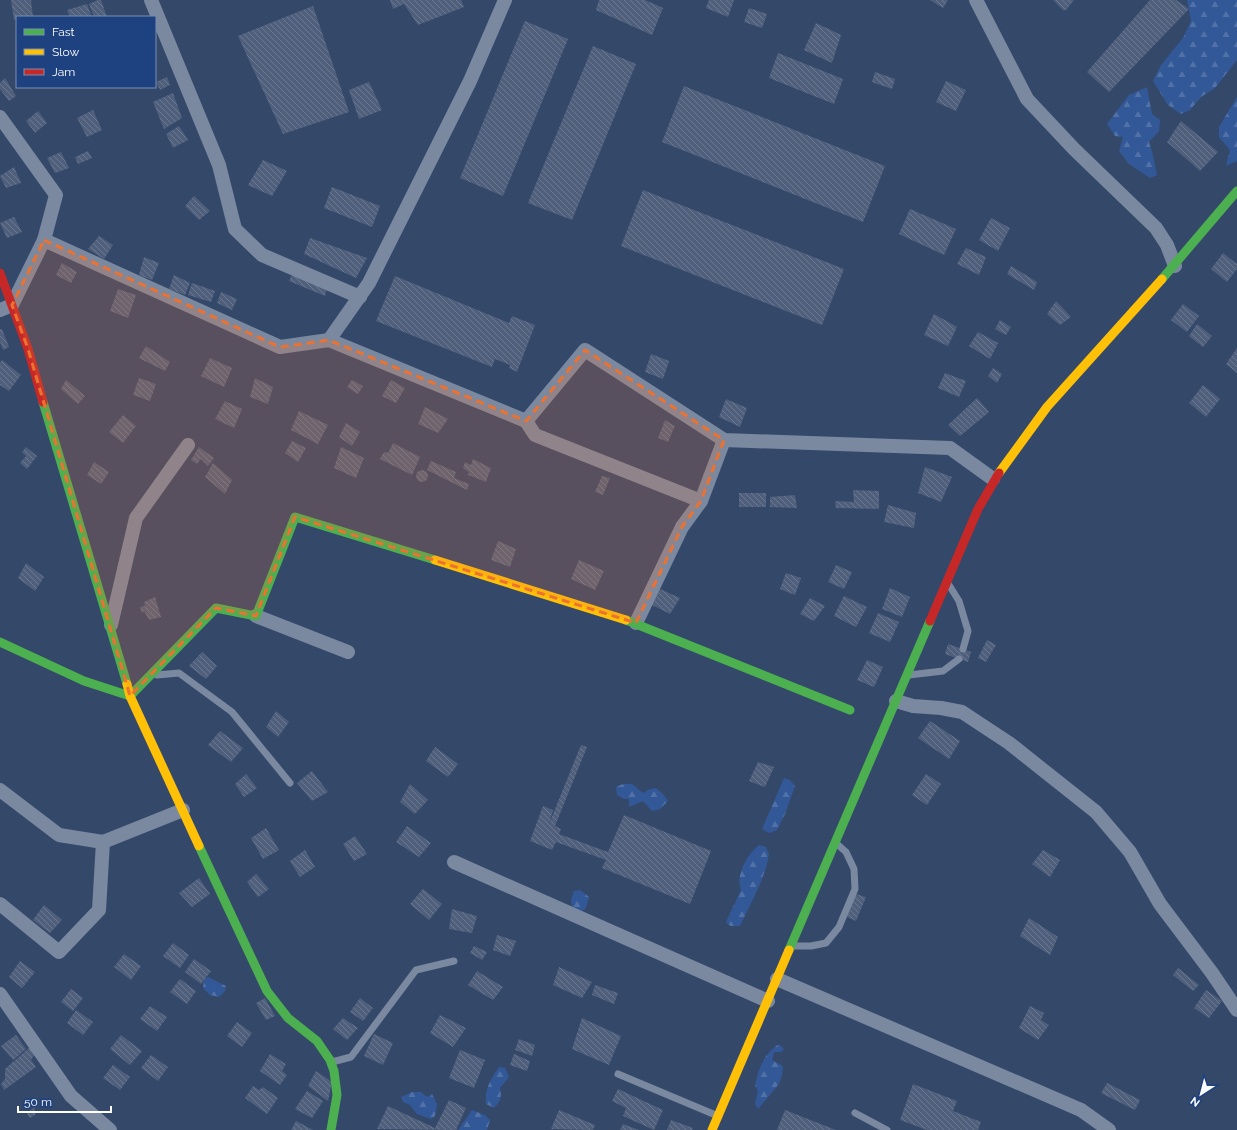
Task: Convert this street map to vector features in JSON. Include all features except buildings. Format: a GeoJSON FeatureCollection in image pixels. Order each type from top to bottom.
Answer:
{"type":"FeatureCollection","features":[{"type":"Feature","properties":{"kind":"street"},"geometry":{"type":"LineString","coordinates":[[151,0],[219,165],[235,230],[262,255],[360,297]]}},
{"type":"Feature","properties":{"kind":"street"},"geometry":{"type":"LineString","coordinates":[[329,340],[369,283],[470,81],[505,0]]}},
{"type":"Feature","properties":{"kind":"street"},"geometry":{"type":"LineString","coordinates":[[977,1],[1027,99],[1074,149],[1156,228],[1167,245],[1174,266]]}},
{"type":"Feature","properties":{"kind":"street"},"geometry":{"type":"LineString","coordinates":[[0,117],[56,195],[44,240],[6,308]]}},
{"type":"Feature","properties":{"kind":"street"},"geometry":{"type":"LineString","coordinates":[[712,1130],[947,582],[993,479],[1015,447],[1078,370],[1174,266],[1237,191]]}},
{"type":"Feature","properties":{"kind":"street"},"geometry":{"type":"LineString","coordinates":[[44,240],[280,346],[329,340],[526,421],[535,434],[701,501]]}},
{"type":"Feature","properties":{"kind":"street"},"geometry":{"type":"LineString","coordinates":[[0,273],[6,308],[28,349],[130,696],[261,981],[273,1001],[290,1020],[318,1042],[331,1062],[337,1087],[334,1122],[331,1130]]}},
{"type":"Feature","properties":{"kind":"street"},"geometry":{"type":"LineString","coordinates":[[526,421],[585,350],[724,440],[950,448],[993,479]]}},
{"type":"Feature","properties":{"kind":"street"},"geometry":{"type":"LineString","coordinates":[[636,624],[682,527],[701,501],[724,440]]}},
{"type":"Feature","properties":{"kind":"street"},"geometry":{"type":"LineString","coordinates":[[110,628],[136,518],[188,445]]}},
{"type":"Feature","properties":{"kind":"street"},"geometry":{"type":"LineString","coordinates":[[256,616],[295,517],[636,624],[850,710]]}},
{"type":"Feature","properties":{"kind":"street"},"geometry":{"type":"LineString","coordinates":[[130,696],[216,608],[256,616],[348,652]]}},
{"type":"Feature","properties":{"kind":"street"},"geometry":{"type":"LineString","coordinates":[[0,642],[84,682],[130,696]]}},
{"type":"Feature","properties":{"kind":"street"},"geometry":{"type":"LineString","coordinates":[[896,701],[913,706],[941,708],[962,712],[1009,743],[1096,812],[1130,852],[1160,904],[1212,973],[1237,1010]]}},
{"type":"Feature","properties":{"kind":"street"},"geometry":{"type":"LineString","coordinates":[[0,790],[59,835],[103,842],[183,810]]}},
{"type":"Feature","properties":{"kind":"street"},"geometry":{"type":"LineString","coordinates":[[0,904],[59,952],[99,910],[103,842]]}},
{"type":"Feature","properties":{"kind":"street"},"geometry":{"type":"LineString","coordinates":[[454,862],[768,1001]]}},
{"type":"Feature","properties":{"kind":"street"},"geometry":{"type":"LineString","coordinates":[[777,979],[1081,1110],[1109,1130]]}},
{"type":"Feature","properties":{"kind":"street"},"geometry":{"type":"LineString","coordinates":[[0,994],[71,1096],[110,1130]]}},
{"type":"Feature","properties":{"kind":"lane"},"geometry":{"type":"LineString","coordinates":[[947,582],[959,601],[968,631],[963,649]]}},
{"type":"Feature","properties":{"kind":"lane"},"geometry":{"type":"LineString","coordinates":[[907,675],[943,671],[959,659]]}},
{"type":"Feature","properties":{"kind":"lane"},"geometry":{"type":"LineString","coordinates":[[130,696],[151,675],[179,673],[232,712],[290,783]]}},
{"type":"Feature","properties":{"kind":"lane"},"geometry":{"type":"LineString","coordinates":[[791,946],[811,946],[826,943],[839,927],[855,889],[854,869],[846,852],[836,842]]}},
{"type":"Feature","properties":{"kind":"lane"},"geometry":{"type":"LineString","coordinates":[[331,1062],[350,1057],[416,970],[454,960]]}},
{"type":"Feature","properties":{"kind":"lane"},"geometry":{"type":"LineString","coordinates":[[618,1074],[718,1116]]}},
{"type":"Feature","properties":{"kind":"lane"},"geometry":{"type":"LineString","coordinates":[[855,1114],[887,1130]]}},
{"type":"Feature","properties":{"kind":"highlighted area"},"geometry":{"type":"Polygon","coordinates":[[[44,240],[280,347],[329,340],[526,421],[585,350],[724,440],[701,501],[682,527],[636,623],[295,517],[256,616],[216,608],[130,696],[28,349],[12,305],[44,240]]]}},
{"type":"Feature","properties":{"kind":"green space"},"geometry":{"type":"Polygon","coordinates":[[[1187,0],[1237,0],[1237,60],[1215,88],[1201,97],[1190,110],[1181,114],[1168,105],[1153,81],[1161,65],[1183,38],[1191,21],[1187,0]]]}},
{"type":"Feature","properties":{"kind":"green space"},"geometry":{"type":"Polygon","coordinates":[[[1147,87],[1152,114],[1160,120],[1159,131],[1149,142],[1157,175],[1150,178],[1129,164],[1119,151],[1123,137],[1115,136],[1107,124],[1129,95],[1147,87]]]}},
{"type":"Feature","properties":{"kind":"green space"},"geometry":{"type":"Polygon","coordinates":[[[1237,97],[1237,161],[1226,166],[1230,150],[1219,137],[1219,127],[1237,97]]]}},
{"type":"Feature","properties":{"kind":"green space"},"geometry":{"type":"Polygon","coordinates":[[[784,778],[790,780],[795,786],[785,814],[777,830],[769,833],[762,829],[784,778]]]}},
{"type":"Feature","properties":{"kind":"green space"},"geometry":{"type":"Polygon","coordinates":[[[623,784],[632,784],[643,793],[650,789],[656,788],[668,801],[660,809],[652,811],[643,801],[629,807],[629,799],[624,799],[617,795],[616,787],[623,784]]]}},
{"type":"Feature","properties":{"kind":"green space"},"geometry":{"type":"Polygon","coordinates":[[[759,845],[766,847],[769,854],[764,872],[740,926],[730,926],[726,922],[741,890],[740,878],[743,866],[750,854],[759,845]]]}},
{"type":"Feature","properties":{"kind":"green space"},"geometry":{"type":"Polygon","coordinates":[[[580,890],[589,897],[586,908],[582,911],[572,907],[571,900],[574,891],[580,890]]]}},
{"type":"Feature","properties":{"kind":"green space"},"geometry":{"type":"Polygon","coordinates":[[[208,977],[226,986],[225,991],[219,997],[210,995],[203,988],[204,980],[208,977]]]}},
{"type":"Feature","properties":{"kind":"green space"},"geometry":{"type":"Polygon","coordinates":[[[779,1044],[784,1049],[781,1052],[774,1052],[772,1060],[783,1066],[782,1075],[779,1084],[758,1109],[755,1104],[758,1090],[755,1086],[758,1073],[762,1062],[769,1052],[779,1044]]]}},
{"type":"Feature","properties":{"kind":"green space"},"geometry":{"type":"Polygon","coordinates":[[[499,1067],[505,1068],[509,1077],[500,1088],[500,1099],[494,1108],[486,1104],[486,1094],[491,1080],[499,1067]]]}},
{"type":"Feature","properties":{"kind":"green space"},"geometry":{"type":"Polygon","coordinates":[[[412,1092],[421,1092],[427,1097],[432,1094],[437,1104],[435,1116],[431,1119],[417,1114],[410,1105],[403,1102],[401,1097],[412,1092]]]}},
{"type":"Feature","properties":{"kind":"green space"},"geometry":{"type":"Polygon","coordinates":[[[472,1110],[485,1115],[490,1120],[487,1130],[458,1130],[472,1110]]]}},
{"type":"Feature","properties":{"kind":"traffic: fast"},"geometry":{"type":"LineString","coordinates":[[1162,279],[1237,191]]}},
{"type":"Feature","properties":{"kind":"traffic: fast"},"geometry":{"type":"LineString","coordinates":[[43,402],[127,684]]}},
{"type":"Feature","properties":{"kind":"traffic: fast"},"geometry":{"type":"LineString","coordinates":[[0,642],[84,681],[130,696],[216,608],[256,616],[295,517],[435,560]]}},
{"type":"Feature","properties":{"kind":"traffic: fast"},"geometry":{"type":"LineString","coordinates":[[626,620],[850,710]]}},
{"type":"Feature","properties":{"kind":"traffic: fast"},"geometry":{"type":"LineString","coordinates":[[789,950],[930,621]]}},
{"type":"Feature","properties":{"kind":"traffic: fast"},"geometry":{"type":"LineString","coordinates":[[199,846],[267,991],[288,1018],[317,1041],[330,1060],[334,1071],[337,1095],[331,1130]]}},
{"type":"Feature","properties":{"kind":"traffic: slow"},"geometry":{"type":"LineString","coordinates":[[999,473],[1047,407],[1162,279]]}},
{"type":"Feature","properties":{"kind":"traffic: slow"},"geometry":{"type":"LineString","coordinates":[[435,560],[626,620]]}},
{"type":"Feature","properties":{"kind":"traffic: slow"},"geometry":{"type":"LineString","coordinates":[[127,684],[130,696],[199,846]]}},
{"type":"Feature","properties":{"kind":"traffic: slow"},"geometry":{"type":"LineString","coordinates":[[712,1130],[789,950]]}},
{"type":"Feature","properties":{"kind":"traffic: jam"},"geometry":{"type":"LineString","coordinates":[[0,273],[28,349],[43,402]]}},
{"type":"Feature","properties":{"kind":"traffic: jam"},"geometry":{"type":"LineString","coordinates":[[930,621],[978,509],[999,473]]}}]}
